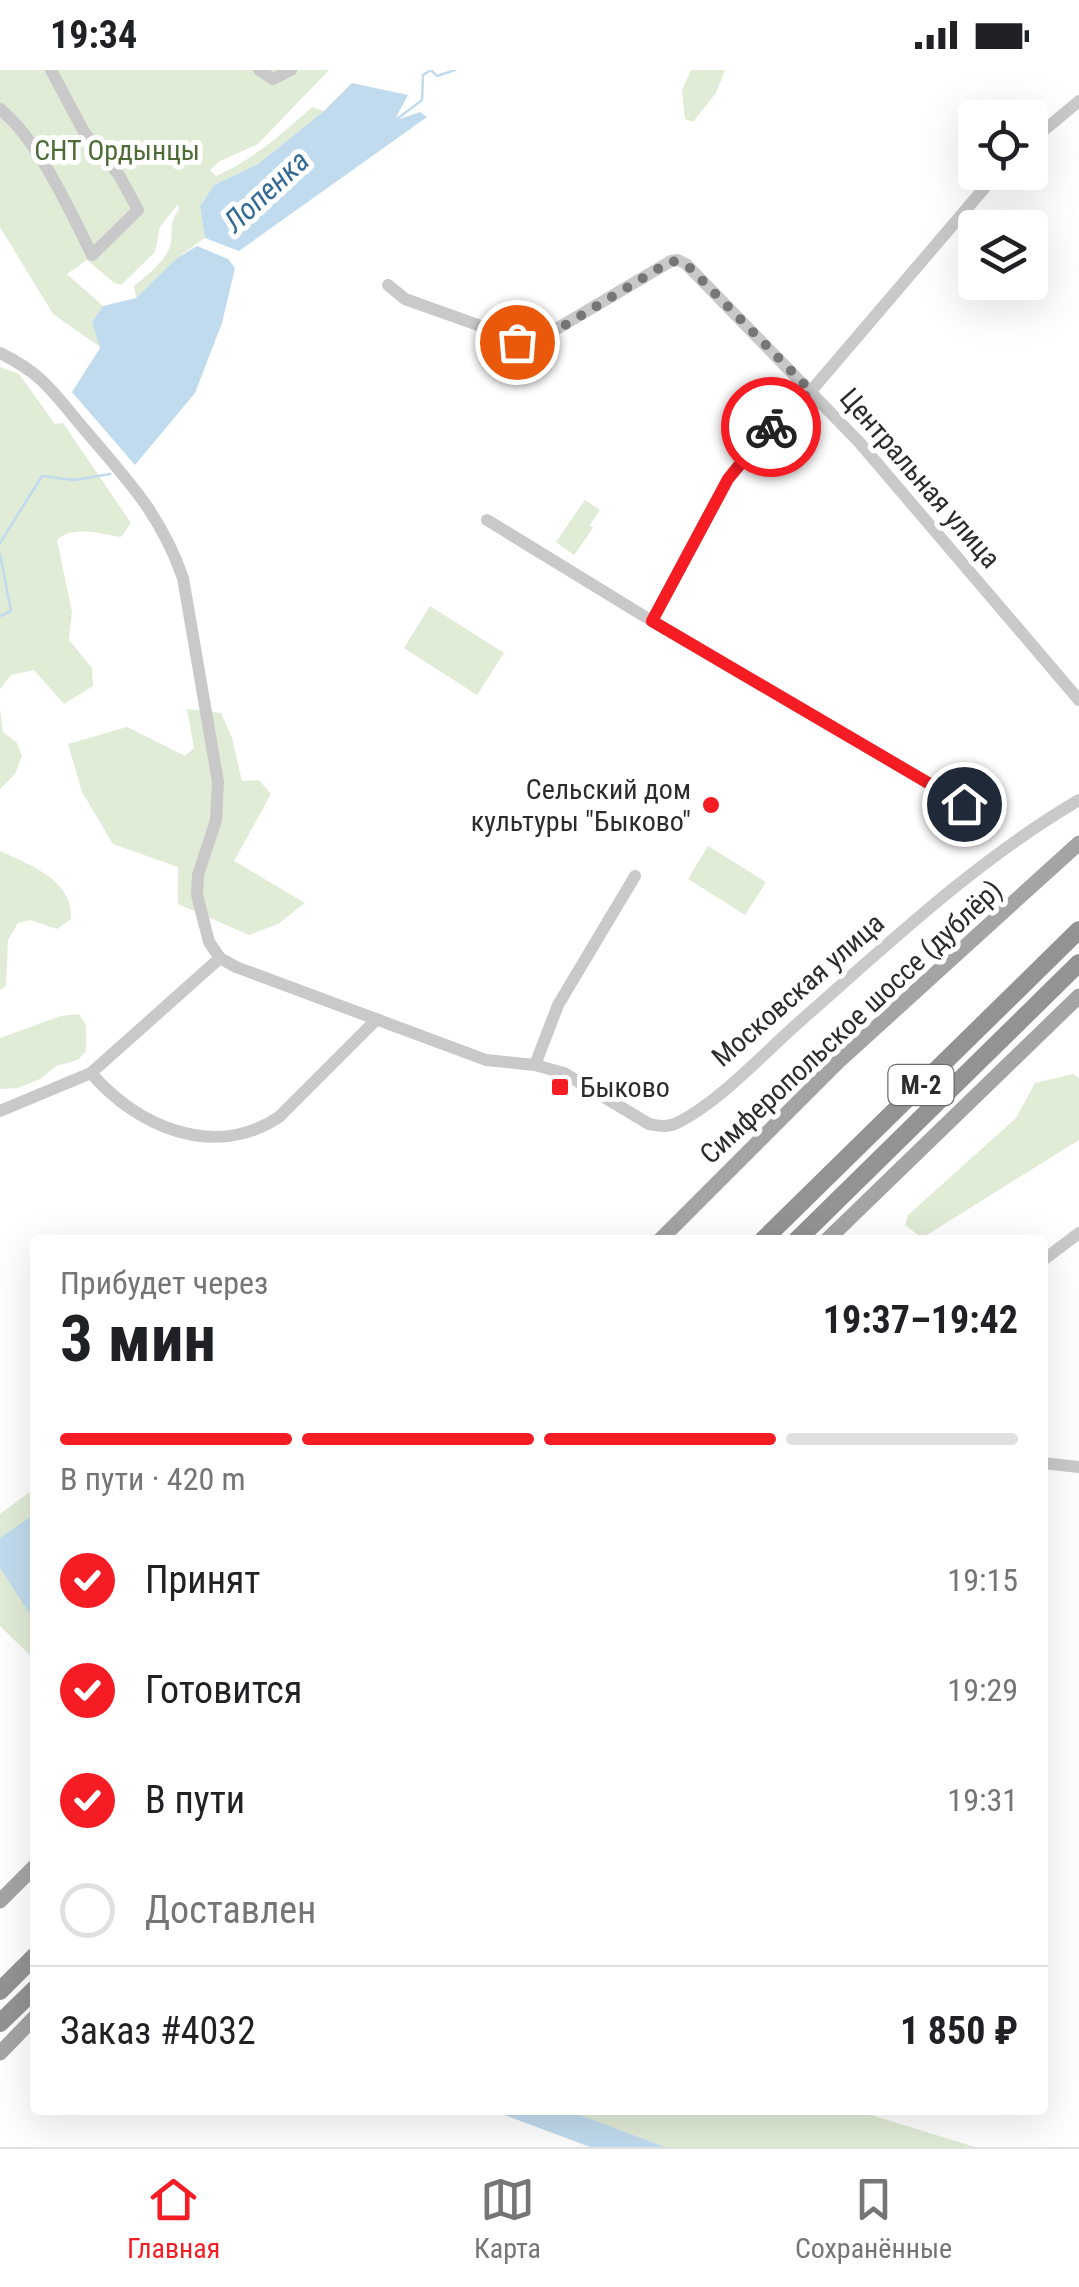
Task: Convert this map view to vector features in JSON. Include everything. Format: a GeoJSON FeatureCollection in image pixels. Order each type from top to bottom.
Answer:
{"type":"FeatureCollection","features":[{"type":"Feature","properties":{"kind":"highway","name":"М-2"},"geometry":{"type":"LineString","coordinates":[[768,1235],[1079,930]]}},
{"type":"Feature","properties":{"kind":"highway","name":"М-2"},"geometry":{"type":"LineString","coordinates":[[802,1235],[1079,963]]}},
{"type":"Feature","properties":{"kind":"highway"},"geometry":{"type":"LineString","coordinates":[[0,1991],[30,1961]]}},
{"type":"Feature","properties":{"kind":"highway"},"geometry":{"type":"LineString","coordinates":[[0,2024],[30,1994]]}},
{"type":"Feature","properties":{"kind":"main road","name":"Симферопольское шоссе (дублёр)"},"geometry":{"type":"LineString","coordinates":[[665,1235],[839,1061],[1079,843]]}},
{"type":"Feature","properties":{"kind":"main road"},"geometry":{"type":"LineString","coordinates":[[832,1235],[1079,996]]}},
{"type":"Feature","properties":{"kind":"main road"},"geometry":{"type":"LineString","coordinates":[[0,1900],[30,1871]]}},
{"type":"Feature","properties":{"kind":"main road"},"geometry":{"type":"LineString","coordinates":[[0,2053],[30,2021]]}},
{"type":"Feature","properties":{"kind":"street"},"geometry":{"type":"LineString","coordinates":[[0,109],[17,123],[72,213],[92,255],[138,210],[119,175],[84,132],[51,70]]}},
{"type":"Feature","properties":{"kind":"street"},"geometry":{"type":"LineString","coordinates":[[259,70],[273,79],[291,70]]}},
{"type":"Feature","properties":{"kind":"street"},"geometry":{"type":"LineString","coordinates":[[1048,127],[1079,101]]}},
{"type":"Feature","properties":{"kind":"street"},"geometry":{"type":"LineString","coordinates":[[652,621],[728,479],[761,436],[811,391],[983,190]]}},
{"type":"Feature","properties":{"kind":"street","name":"Центральная улица"},"geometry":{"type":"LineString","coordinates":[[388,285],[405,299],[532,344],[671,261],[686,264],[859,442],[1079,700]]}},
{"type":"Feature","properties":{"kind":"street"},"geometry":{"type":"LineString","coordinates":[[0,354],[28,367],[54,389],[162,524],[179,566],[218,782],[216,820],[198,874],[197,895],[209,942],[220,958],[91,1073],[0,1111]]}},
{"type":"Feature","properties":{"kind":"street"},"geometry":{"type":"LineString","coordinates":[[487,520],[964,804]]}},
{"type":"Feature","properties":{"kind":"street","name":"Московская улица"},"geometry":{"type":"LineString","coordinates":[[220,958],[486,1060],[535,1065],[564,1073],[649,1124],[674,1125],[722,1090],[1004,848],[1079,800]]}},
{"type":"Feature","properties":{"kind":"street"},"geometry":{"type":"LineString","coordinates":[[535,1065],[558,1005],[635,876]]}},
{"type":"Feature","properties":{"kind":"street"},"geometry":{"type":"LineString","coordinates":[[91,1073],[112,1098],[151,1121],[192,1136],[243,1134],[280,1117],[377,1019]]}},
{"type":"Feature","properties":{"kind":"street"},"geometry":{"type":"LineString","coordinates":[[1048,1256],[1079,1232]]}},
{"type":"Feature","properties":{"kind":"street"},"geometry":{"type":"LineString","coordinates":[[1048,1464],[1079,1466]]}},
{"type":"Feature","properties":{"kind":"green space","name":"СНТ Ордынцы"},"geometry":{"type":"Polygon","coordinates":[[[0,70],[329,70],[258,144],[220,161],[210,170],[216,176],[243,162],[312,107],[324,111],[258,164],[214,185],[200,206],[205,238],[177,258],[136,298],[134,286],[158,265],[169,249],[178,204],[160,227],[155,252],[121,285],[87,260],[67,274],[103,306],[92,322],[100,347],[53,314],[0,227],[0,70]]]}},
{"type":"Feature","properties":{"kind":"green space"},"geometry":{"type":"Polygon","coordinates":[[[691,70],[725,70],[716,93],[693,122],[685,119],[682,90],[691,70]]]}},
{"type":"Feature","properties":{"kind":"green space"},"geometry":{"type":"Polygon","coordinates":[[[0,367],[19,374],[55,424],[63,423],[131,523],[121,537],[79,532],[57,540],[72,612],[69,640],[92,668],[93,686],[64,704],[34,670],[11,675],[0,689],[0,367]]]}},
{"type":"Feature","properties":{"kind":"green space"},"geometry":{"type":"Polygon","coordinates":[[[585,500],[600,510],[574,555],[556,542],[585,500]]]}},
{"type":"Feature","properties":{"kind":"green space"},"geometry":{"type":"Polygon","coordinates":[[[430,606],[504,653],[477,695],[404,648],[430,606]]]}},
{"type":"Feature","properties":{"kind":"green space"},"geometry":{"type":"Polygon","coordinates":[[[0,709],[3,732],[17,743],[22,756],[15,774],[0,789],[0,709]]]}},
{"type":"Feature","properties":{"kind":"green space"},"geometry":{"type":"Polygon","coordinates":[[[187,709],[221,713],[232,738],[242,781],[259,780],[271,794],[234,861],[305,903],[278,924],[249,935],[178,904],[178,867],[113,844],[82,792],[68,744],[127,727],[185,756],[194,748],[187,709]]]}},
{"type":"Feature","properties":{"kind":"green space"},"geometry":{"type":"Polygon","coordinates":[[[708,846],[766,882],[745,915],[688,879],[708,846]]]}},
{"type":"Feature","properties":{"kind":"green space"},"geometry":{"type":"Polygon","coordinates":[[[0,851],[36,868],[57,884],[70,905],[71,919],[57,929],[30,920],[18,923],[8,940],[6,986],[0,990],[0,851]]]}},
{"type":"Feature","properties":{"kind":"green space"},"geometry":{"type":"Polygon","coordinates":[[[79,1014],[86,1025],[86,1051],[78,1060],[56,1066],[40,1079],[18,1088],[0,1089],[0,1038],[61,1016],[79,1014]]]}},
{"type":"Feature","properties":{"kind":"green space"},"geometry":{"type":"Polygon","coordinates":[[[1073,1074],[1079,1078],[1079,1140],[927,1235],[918,1235],[905,1225],[908,1215],[1016,1118],[1035,1083],[1073,1074]]]}},
{"type":"Feature","properties":{"kind":"green space"},"geometry":{"type":"Polygon","coordinates":[[[30,1492],[30,1655],[0,1626],[0,1514],[30,1492]]]}},
{"type":"Feature","properties":{"kind":"green space"},"geometry":{"type":"Polygon","coordinates":[[[580,2115],[871,2115],[975,2147],[665,2147],[580,2115]]]}},
{"type":"Feature","properties":{"kind":"water"},"geometry":{"type":"Polygon","coordinates":[[[352,83],[408,95],[394,121],[420,112],[427,117],[239,251],[205,238],[200,206],[214,185],[258,164],[352,83]]]}},
{"type":"Feature","properties":{"kind":"water"},"geometry":{"type":"Polygon","coordinates":[[[197,246],[228,259],[235,268],[222,323],[195,393],[135,465],[72,392],[100,348],[92,322],[103,306],[136,298],[177,258],[197,246]]]}},
{"type":"Feature","properties":{"kind":"water"},"geometry":{"type":"Polygon","coordinates":[[[30,1517],[30,1614],[0,1568],[0,1538],[30,1517]]]}},
{"type":"Feature","properties":{"kind":"water"},"geometry":{"type":"Polygon","coordinates":[[[504,2115],[580,2115],[665,2147],[590,2147],[504,2115]]]}},
{"type":"Feature","properties":{"kind":"waterway","name":"Лопенка"},"geometry":{"type":"LineString","coordinates":[[393,122],[422,100],[423,75],[431,70],[437,76],[455,70]]}},
{"type":"Feature","properties":{"kind":"waterway","name":"Лопенка"},"geometry":{"type":"LineString","coordinates":[[0,543],[42,476],[74,480],[110,474]]}},
{"type":"Feature","properties":{"kind":"waterway","name":"Лопенка"},"geometry":{"type":"LineString","coordinates":[[0,554],[11,611],[0,616]]}},
{"type":"Feature","properties":{"kind":"way so far"},"geometry":{"type":"LineString","coordinates":[[517,342],[532,344],[544,338],[678,260],[811,391],[771,427]]}},
{"type":"Feature","properties":{"kind":"place","name":"Сельский дом культуры \"Быково\""},"geometry":{"type":"Point","coordinates":[711,805]}},
{"type":"Feature","properties":{"kind":"place","name":"Быково"},"geometry":{"type":"Point","coordinates":[560,1087]}},
{"type":"Feature","properties":{"kind":"route"},"geometry":{"type":"LineString","coordinates":[[771,427],[728,479],[652,621],[964,804]]}}]}
